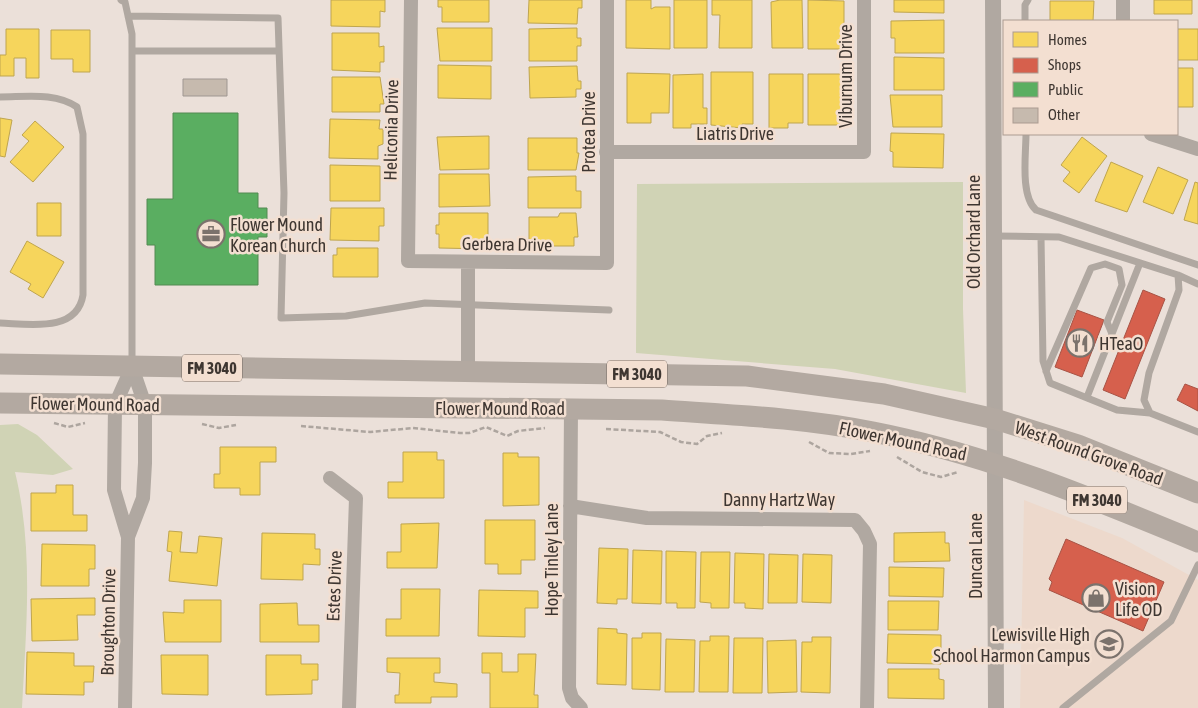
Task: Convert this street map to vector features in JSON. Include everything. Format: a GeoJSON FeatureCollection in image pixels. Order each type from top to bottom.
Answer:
{"type":"FeatureCollection","features":[{"type":"Feature","properties":{"kind":"main road","name":"Flower Mound Road"},"geometry":{"type":"LineString","coordinates":[[0,364],[747,376],[884,394],[987,417]]}},
{"type":"Feature","properties":{"kind":"main road","name":"Flower Mound Road"},"geometry":{"type":"LineString","coordinates":[[0,403],[662,410],[789,419],[888,435],[961,453],[995,464]]}},
{"type":"Feature","properties":{"kind":"main road","name":"West Round Grove Road"},"geometry":{"type":"LineString","coordinates":[[987,417],[1078,446],[1198,493]]}},
{"type":"Feature","properties":{"kind":"main road","name":"FM 3040"},"geometry":{"type":"LineString","coordinates":[[995,464],[1090,497],[1198,542]]}},
{"type":"Feature","properties":{"kind":"street","name":"Heliconia Drive"},"geometry":{"type":"LineString","coordinates":[[408,261],[411,0]]}},
{"type":"Feature","properties":{"kind":"street","name":"Protea Drive"},"geometry":{"type":"LineString","coordinates":[[607,0],[607,263]]}},
{"type":"Feature","properties":{"kind":"street","name":"Viburnum Drive"},"geometry":{"type":"LineString","coordinates":[[864,0],[864,152]]}},
{"type":"Feature","properties":{"kind":"street","name":"Old Orchard Lane"},"geometry":{"type":"LineString","coordinates":[[993,0],[992,236],[987,417],[995,464]]}},
{"type":"Feature","properties":{"kind":"street"},"geometry":{"type":"LineString","coordinates":[[1123,0],[1123,20]]}},
{"type":"Feature","properties":{"kind":"street"},"geometry":{"type":"LineString","coordinates":[[1154,135],[1198,149]]}},
{"type":"Feature","properties":{"kind":"street","name":"Liatris Drive"},"geometry":{"type":"LineString","coordinates":[[606,152],[864,152]]}},
{"type":"Feature","properties":{"kind":"street","name":"Gerbera Drive"},"geometry":{"type":"LineString","coordinates":[[408,261],[607,263]]}},
{"type":"Feature","properties":{"kind":"street"},"geometry":{"type":"LineString","coordinates":[[468,262],[468,372]]}},
{"type":"Feature","properties":{"kind":"street","name":"Broughton Drive"},"geometry":{"type":"LineString","coordinates":[[125,708],[128,537],[114,490],[115,405],[132,367]]}},
{"type":"Feature","properties":{"kind":"street","name":"Broughton Drive"},"geometry":{"type":"LineString","coordinates":[[128,537],[143,498],[145,405],[132,367]]}},
{"type":"Feature","properties":{"kind":"street","name":"Hope Tinley Lane"},"geometry":{"type":"LineString","coordinates":[[571,409],[569,688],[572,698],[580,708]]}},
{"type":"Feature","properties":{"kind":"street","name":"Duncan Lane"},"geometry":{"type":"LineString","coordinates":[[995,464],[996,708]]}},
{"type":"Feature","properties":{"kind":"street","name":"Estes Drive"},"geometry":{"type":"LineString","coordinates":[[330,478],[356,498],[349,708]]}},
{"type":"Feature","properties":{"kind":"street","name":"Danny Hartz Way"},"geometry":{"type":"LineString","coordinates":[[570,506],[647,518],[855,520],[864,531],[870,544],[867,708]]}},
{"type":"Feature","properties":{"kind":"lane"},"geometry":{"type":"LineString","coordinates":[[121,0],[125,2],[132,34],[132,367]]}},
{"type":"Feature","properties":{"kind":"lane"},"geometry":{"type":"LineString","coordinates":[[1025,20],[1025,5],[1028,0]]}},
{"type":"Feature","properties":{"kind":"lane"},"geometry":{"type":"LineString","coordinates":[[128,16],[278,18],[284,193],[281,318],[346,316],[426,303],[609,310]]}},
{"type":"Feature","properties":{"kind":"lane"},"geometry":{"type":"LineString","coordinates":[[132,51],[279,51]]}},
{"type":"Feature","properties":{"kind":"lane"},"geometry":{"type":"LineString","coordinates":[[0,97],[51,97],[66,99],[77,107],[82,119],[83,134],[82,305],[75,314],[55,323],[0,323]]}},
{"type":"Feature","properties":{"kind":"lane"},"geometry":{"type":"LineString","coordinates":[[1026,135],[1026,194],[1031,205],[1036,210],[1198,265]]}},
{"type":"Feature","properties":{"kind":"lane"},"geometry":{"type":"LineString","coordinates":[[992,236],[1059,237],[1178,275],[1198,284]]}},
{"type":"Feature","properties":{"kind":"lane"},"geometry":{"type":"LineString","coordinates":[[1042,237],[1043,361],[1050,383],[1117,410],[1150,413],[1198,432]]}},
{"type":"Feature","properties":{"kind":"lane"},"geometry":{"type":"LineString","coordinates":[[1087,398],[1140,263]]}},
{"type":"Feature","properties":{"kind":"lane"},"geometry":{"type":"LineString","coordinates":[[1046,371],[1091,268],[1105,264],[1119,269],[1122,285],[1106,322],[1112,334]]}},
{"type":"Feature","properties":{"kind":"lane"},"geometry":{"type":"LineString","coordinates":[[1150,413],[1144,400],[1149,373],[1179,290],[1178,275]]}},
{"type":"Feature","properties":{"kind":"lane"},"geometry":{"type":"LineString","coordinates":[[1062,708],[1171,621],[1198,565]]}},
{"type":"Feature","properties":{"kind":"shaded area","name":"Lewisville High School Harmon Campus"},"geometry":{"type":"Polygon","coordinates":[[[1024,500],[1122,538],[1198,580],[1198,708],[1020,708],[1024,500]]]}},
{"type":"Feature","properties":{"kind":"green space"},"geometry":{"type":"Polygon","coordinates":[[[963,182],[963,309],[966,393],[835,369],[636,353],[637,184],[963,182]]]}},
{"type":"Feature","properties":{"kind":"green space"},"geometry":{"type":"Polygon","coordinates":[[[18,424],[37,435],[73,469],[53,475],[15,472],[25,530],[27,560],[27,619],[22,708],[0,708],[0,425],[18,424]]]}},
{"type":"Feature","properties":{"kind":"building: Homes"},"geometry":{"type":"Polygon","coordinates":[[[331,0],[385,0],[385,12],[380,11],[380,27],[331,26],[331,0]]]}},
{"type":"Feature","properties":{"kind":"building: Homes"},"geometry":{"type":"Polygon","coordinates":[[[438,0],[489,0],[489,22],[442,22],[442,7],[438,7],[438,0]]]}},
{"type":"Feature","properties":{"kind":"building: Homes"},"geometry":{"type":"Polygon","coordinates":[[[529,0],[582,0],[582,8],[578,8],[577,24],[528,23],[529,0]]]}},
{"type":"Feature","properties":{"kind":"building: Homes"},"geometry":{"type":"Polygon","coordinates":[[[626,0],[651,0],[651,9],[655,7],[670,7],[670,49],[626,48],[626,0]]]}},
{"type":"Feature","properties":{"kind":"building: Homes"},"geometry":{"type":"Polygon","coordinates":[[[674,0],[707,0],[707,48],[674,48],[674,0]]]}},
{"type":"Feature","properties":{"kind":"building: Homes"},"geometry":{"type":"Polygon","coordinates":[[[712,0],[752,0],[752,48],[719,48],[720,15],[712,15],[712,0]]]}},
{"type":"Feature","properties":{"kind":"building: Homes"},"geometry":{"type":"Polygon","coordinates":[[[802,0],[803,48],[772,48],[771,2],[802,0]]]}},
{"type":"Feature","properties":{"kind":"building: Homes"},"geometry":{"type":"Polygon","coordinates":[[[808,0],[844,1],[844,49],[808,49],[808,0]]]}},
{"type":"Feature","properties":{"kind":"building: Homes"},"geometry":{"type":"Polygon","coordinates":[[[894,0],[944,0],[944,13],[894,12],[894,0]]]}},
{"type":"Feature","properties":{"kind":"building: Homes"},"geometry":{"type":"Polygon","coordinates":[[[1154,0],[1192,0],[1192,14],[1154,14],[1154,0]]]}},
{"type":"Feature","properties":{"kind":"building: Homes"},"geometry":{"type":"Polygon","coordinates":[[[1050,1],[1094,1],[1093,20],[1050,20],[1050,1]]]}},
{"type":"Feature","properties":{"kind":"building: Homes"},"geometry":{"type":"Polygon","coordinates":[[[944,20],[944,53],[895,53],[895,38],[891,38],[891,21],[944,20]]]}},
{"type":"Feature","properties":{"kind":"building: Homes"},"geometry":{"type":"Polygon","coordinates":[[[437,28],[492,28],[492,61],[440,61],[437,28]]]}},
{"type":"Feature","properties":{"kind":"building: Homes"},"geometry":{"type":"Polygon","coordinates":[[[577,28],[577,38],[581,38],[581,46],[577,46],[577,61],[529,61],[529,29],[577,28]]]}},
{"type":"Feature","properties":{"kind":"building: Homes"},"geometry":{"type":"Polygon","coordinates":[[[6,29],[39,29],[39,78],[26,78],[26,58],[14,58],[14,76],[0,76],[0,55],[6,55],[6,29]]]}},
{"type":"Feature","properties":{"kind":"building: Homes"},"geometry":{"type":"Polygon","coordinates":[[[1178,29],[1198,29],[1198,60],[1178,60],[1178,29]]]}},
{"type":"Feature","properties":{"kind":"building: Homes"},"geometry":{"type":"Polygon","coordinates":[[[51,30],[90,30],[90,72],[73,72],[73,59],[51,59],[51,30]]]}},
{"type":"Feature","properties":{"kind":"building: Homes"},"geometry":{"type":"Polygon","coordinates":[[[332,33],[379,33],[379,47],[384,46],[384,62],[380,62],[380,72],[332,70],[332,33]]]}},
{"type":"Feature","properties":{"kind":"building: Homes"},"geometry":{"type":"Polygon","coordinates":[[[894,57],[944,58],[944,90],[894,90],[894,57]]]}},
{"type":"Feature","properties":{"kind":"building: Homes"},"geometry":{"type":"Polygon","coordinates":[[[438,65],[491,66],[491,99],[438,98],[438,65]]]}},
{"type":"Feature","properties":{"kind":"building: Homes"},"geometry":{"type":"Polygon","coordinates":[[[577,66],[578,81],[581,81],[581,89],[576,89],[576,97],[530,98],[529,67],[577,66]]]}},
{"type":"Feature","properties":{"kind":"building: Homes"},"geometry":{"type":"Polygon","coordinates":[[[1178,68],[1193,68],[1193,107],[1178,107],[1178,68]]]}},
{"type":"Feature","properties":{"kind":"building: Homes"},"geometry":{"type":"Polygon","coordinates":[[[711,72],[753,72],[753,124],[742,124],[742,128],[711,125],[711,72]]]}},
{"type":"Feature","properties":{"kind":"building: Homes"},"geometry":{"type":"Polygon","coordinates":[[[627,73],[670,74],[669,113],[651,113],[651,123],[627,123],[627,73]]]}},
{"type":"Feature","properties":{"kind":"building: Homes"},"geometry":{"type":"Polygon","coordinates":[[[703,74],[703,108],[707,108],[707,124],[691,124],[691,128],[673,128],[673,75],[703,74]]]}},
{"type":"Feature","properties":{"kind":"building: Homes"},"geometry":{"type":"Polygon","coordinates":[[[769,74],[803,74],[803,123],[788,123],[788,128],[769,128],[769,74]]]}},
{"type":"Feature","properties":{"kind":"building: Homes"},"geometry":{"type":"Polygon","coordinates":[[[808,74],[843,74],[843,125],[808,125],[808,74]]]}},
{"type":"Feature","properties":{"kind":"building: Homes"},"geometry":{"type":"Polygon","coordinates":[[[332,77],[380,77],[384,104],[380,104],[380,112],[332,112],[332,77]]]}},
{"type":"Feature","properties":{"kind":"building: Homes"},"geometry":{"type":"Polygon","coordinates":[[[890,95],[942,95],[942,127],[893,127],[890,95]]]}},
{"type":"Feature","properties":{"kind":"building: Homes"},"geometry":{"type":"Polygon","coordinates":[[[0,118],[12,120],[5,157],[0,156],[0,118]]]}},
{"type":"Feature","properties":{"kind":"building: Homes"},"geometry":{"type":"Polygon","coordinates":[[[330,119],[380,120],[379,129],[383,129],[383,144],[378,146],[378,159],[329,158],[330,119]]]}},
{"type":"Feature","properties":{"kind":"building: Homes"},"geometry":{"type":"Polygon","coordinates":[[[35,121],[64,147],[33,182],[10,162],[29,141],[22,135],[35,121]]]}},
{"type":"Feature","properties":{"kind":"building: Homes"},"geometry":{"type":"Polygon","coordinates":[[[891,133],[944,134],[943,168],[893,167],[893,152],[890,151],[891,133]]]}},
{"type":"Feature","properties":{"kind":"building: Homes"},"geometry":{"type":"Polygon","coordinates":[[[489,136],[489,169],[440,170],[437,137],[489,136]]]}},
{"type":"Feature","properties":{"kind":"building: Homes"},"geometry":{"type":"Polygon","coordinates":[[[1082,137],[1107,156],[1079,193],[1063,181],[1070,172],[1061,165],[1082,137]]]}},
{"type":"Feature","properties":{"kind":"building: Homes"},"geometry":{"type":"Polygon","coordinates":[[[528,138],[577,138],[577,153],[579,153],[576,170],[528,170],[528,138]]]}},
{"type":"Feature","properties":{"kind":"building: Homes"},"geometry":{"type":"Polygon","coordinates":[[[1111,162],[1143,176],[1127,212],[1095,201],[1111,162]]]}},
{"type":"Feature","properties":{"kind":"building: Homes"},"geometry":{"type":"Polygon","coordinates":[[[330,165],[380,166],[380,201],[330,201],[330,165]]]}},
{"type":"Feature","properties":{"kind":"building: Homes"},"geometry":{"type":"Polygon","coordinates":[[[1158,167],[1188,180],[1173,214],[1143,202],[1158,167]]]}},
{"type":"Feature","properties":{"kind":"building: Homes"},"geometry":{"type":"Polygon","coordinates":[[[439,174],[489,174],[490,206],[439,207],[439,174]]]}},
{"type":"Feature","properties":{"kind":"building: Homes"},"geometry":{"type":"Polygon","coordinates":[[[576,176],[576,191],[581,191],[581,208],[528,208],[528,177],[576,176]]]}},
{"type":"Feature","properties":{"kind":"building: Homes"},"geometry":{"type":"Polygon","coordinates":[[[1195,182],[1198,183],[1198,224],[1184,220],[1195,182]]]}},
{"type":"Feature","properties":{"kind":"building: Homes"},"geometry":{"type":"Polygon","coordinates":[[[37,203],[61,203],[61,236],[37,236],[37,203]]]}},
{"type":"Feature","properties":{"kind":"building: Homes"},"geometry":{"type":"Polygon","coordinates":[[[331,208],[384,208],[384,226],[379,226],[379,241],[330,240],[331,208]]]}},
{"type":"Feature","properties":{"kind":"building: Homes"},"geometry":{"type":"Polygon","coordinates":[[[439,213],[488,213],[488,249],[439,248],[439,234],[436,234],[436,225],[439,225],[439,213]]]}},
{"type":"Feature","properties":{"kind":"building: Homes"},"geometry":{"type":"Polygon","coordinates":[[[560,213],[576,213],[578,237],[574,237],[574,246],[529,246],[529,217],[558,217],[560,213]]]}},
{"type":"Feature","properties":{"kind":"building: Homes"},"geometry":{"type":"Polygon","coordinates":[[[27,241],[64,262],[43,298],[28,289],[31,284],[10,272],[27,241]]]}},
{"type":"Feature","properties":{"kind":"building: Homes"},"geometry":{"type":"Polygon","coordinates":[[[337,248],[378,248],[378,277],[333,277],[333,255],[337,255],[337,248]]]}},
{"type":"Feature","properties":{"kind":"building: Homes"},"geometry":{"type":"Polygon","coordinates":[[[220,447],[276,447],[276,462],[260,462],[260,495],[240,495],[240,488],[214,488],[214,474],[220,474],[220,447]]]}},
{"type":"Feature","properties":{"kind":"building: Homes"},"geometry":{"type":"Polygon","coordinates":[[[403,452],[437,452],[437,460],[444,460],[444,498],[388,498],[388,482],[403,482],[403,452]]]}},
{"type":"Feature","properties":{"kind":"building: Homes"},"geometry":{"type":"Polygon","coordinates":[[[503,453],[518,453],[518,457],[539,457],[539,505],[503,506],[503,453]]]}},
{"type":"Feature","properties":{"kind":"building: Homes"},"geometry":{"type":"Polygon","coordinates":[[[56,485],[73,485],[73,515],[87,515],[87,531],[31,531],[31,493],[56,493],[56,485]]]}},
{"type":"Feature","properties":{"kind":"building: Homes"},"geometry":{"type":"Polygon","coordinates":[[[485,520],[535,520],[535,560],[521,560],[521,574],[498,574],[498,564],[485,564],[485,520]]]}},
{"type":"Feature","properties":{"kind":"building: Homes"},"geometry":{"type":"Polygon","coordinates":[[[439,523],[437,568],[387,568],[387,552],[401,552],[401,524],[439,523]]]}},
{"type":"Feature","properties":{"kind":"building: Homes"},"geometry":{"type":"Polygon","coordinates":[[[169,531],[182,532],[180,552],[197,553],[199,536],[222,538],[217,586],[169,581],[172,552],[167,551],[169,531]]]}},
{"type":"Feature","properties":{"kind":"building: Homes"},"geometry":{"type":"Polygon","coordinates":[[[945,532],[945,543],[949,543],[950,561],[894,562],[894,533],[945,532]]]}},
{"type":"Feature","properties":{"kind":"building: Homes"},"geometry":{"type":"Polygon","coordinates":[[[262,533],[315,534],[315,549],[320,549],[320,565],[303,564],[303,580],[261,579],[262,533]]]}},
{"type":"Feature","properties":{"kind":"building: Homes"},"geometry":{"type":"Polygon","coordinates":[[[42,544],[95,545],[95,569],[89,569],[89,586],[41,586],[42,544]]]}},
{"type":"Feature","properties":{"kind":"building: Homes"},"geometry":{"type":"Polygon","coordinates":[[[599,548],[628,549],[627,599],[617,599],[617,604],[597,603],[599,548]]]}},
{"type":"Feature","properties":{"kind":"building: Homes"},"geometry":{"type":"Polygon","coordinates":[[[633,550],[662,551],[661,604],[632,603],[633,550]]]}},
{"type":"Feature","properties":{"kind":"building: Homes"},"geometry":{"type":"Polygon","coordinates":[[[666,551],[696,552],[695,608],[677,608],[677,603],[666,603],[666,551]]]}},
{"type":"Feature","properties":{"kind":"building: Homes"},"geometry":{"type":"Polygon","coordinates":[[[701,552],[730,552],[729,608],[711,608],[711,603],[700,602],[701,552]]]}},
{"type":"Feature","properties":{"kind":"building: Homes"},"geometry":{"type":"Polygon","coordinates":[[[735,553],[764,554],[763,609],[745,608],[745,603],[734,603],[735,553]]]}},
{"type":"Feature","properties":{"kind":"building: Homes"},"geometry":{"type":"Polygon","coordinates":[[[769,554],[798,555],[797,603],[768,603],[769,554]]]}},
{"type":"Feature","properties":{"kind":"building: Homes"},"geometry":{"type":"Polygon","coordinates":[[[803,554],[832,555],[831,603],[802,602],[803,554]]]}},
{"type":"Feature","properties":{"kind":"building: Homes"},"geometry":{"type":"Polygon","coordinates":[[[889,567],[944,568],[943,597],[889,596],[889,567]]]}},
{"type":"Feature","properties":{"kind":"building: Homes"},"geometry":{"type":"Polygon","coordinates":[[[401,589],[440,589],[439,636],[386,636],[386,619],[401,619],[401,589]]]}},
{"type":"Feature","properties":{"kind":"building: Homes"},"geometry":{"type":"Polygon","coordinates":[[[479,590],[538,591],[538,608],[525,608],[525,637],[478,636],[479,590]]]}},
{"type":"Feature","properties":{"kind":"building: Homes"},"geometry":{"type":"Polygon","coordinates":[[[95,598],[95,615],[77,615],[78,640],[32,641],[31,599],[95,598]]]}},
{"type":"Feature","properties":{"kind":"building: Homes"},"geometry":{"type":"Polygon","coordinates":[[[184,600],[221,600],[221,642],[165,642],[163,612],[184,613],[184,600]]]}},
{"type":"Feature","properties":{"kind":"building: Homes"},"geometry":{"type":"Polygon","coordinates":[[[888,601],[939,601],[938,630],[888,630],[888,601]]]}},
{"type":"Feature","properties":{"kind":"building: Homes"},"geometry":{"type":"Polygon","coordinates":[[[297,603],[298,625],[319,625],[319,642],[260,642],[260,604],[297,603]]]}},
{"type":"Feature","properties":{"kind":"building: Homes"},"geometry":{"type":"Polygon","coordinates":[[[598,628],[617,629],[617,633],[627,634],[626,685],[597,684],[598,628]]]}},
{"type":"Feature","properties":{"kind":"building: Homes"},"geometry":{"type":"Polygon","coordinates":[[[642,633],[661,633],[660,690],[632,689],[632,638],[642,638],[642,633]]]}},
{"type":"Feature","properties":{"kind":"building: Homes"},"geometry":{"type":"Polygon","coordinates":[[[888,634],[941,635],[941,664],[887,663],[888,634]]]}},
{"type":"Feature","properties":{"kind":"building: Homes"},"geometry":{"type":"Polygon","coordinates":[[[710,636],[729,636],[728,692],[699,692],[700,641],[710,641],[710,636]]]}},
{"type":"Feature","properties":{"kind":"building: Homes"},"geometry":{"type":"Polygon","coordinates":[[[812,637],[831,637],[830,693],[801,692],[802,642],[812,642],[812,637]]]}},
{"type":"Feature","properties":{"kind":"building: Homes"},"geometry":{"type":"Polygon","coordinates":[[[734,638],[763,638],[762,693],[733,693],[734,638]]]}},
{"type":"Feature","properties":{"kind":"building: Homes"},"geometry":{"type":"Polygon","coordinates":[[[666,639],[695,640],[694,692],[665,692],[666,639]]]}},
{"type":"Feature","properties":{"kind":"building: Homes"},"geometry":{"type":"Polygon","coordinates":[[[796,640],[797,692],[768,693],[767,641],[796,640]]]}},
{"type":"Feature","properties":{"kind":"building: Homes"},"geometry":{"type":"Polygon","coordinates":[[[27,652],[74,653],[74,666],[94,666],[93,682],[84,682],[84,695],[26,694],[27,652]]]}},
{"type":"Feature","properties":{"kind":"building: Homes"},"geometry":{"type":"Polygon","coordinates":[[[482,653],[502,653],[502,672],[518,672],[518,654],[536,654],[534,695],[538,695],[538,708],[490,708],[490,673],[482,673],[482,653]]]}},
{"type":"Feature","properties":{"kind":"building: Homes"},"geometry":{"type":"Polygon","coordinates":[[[161,655],[208,655],[208,695],[162,694],[161,655]]]}},
{"type":"Feature","properties":{"kind":"building: Homes"},"geometry":{"type":"Polygon","coordinates":[[[266,655],[301,655],[301,664],[318,664],[318,680],[312,680],[312,694],[266,695],[266,655]]]}},
{"type":"Feature","properties":{"kind":"building: Homes"},"geometry":{"type":"Polygon","coordinates":[[[387,658],[440,658],[440,673],[434,673],[434,682],[457,684],[457,697],[431,697],[431,703],[395,703],[395,695],[399,695],[400,673],[387,672],[387,658]]]}},
{"type":"Feature","properties":{"kind":"building: Homes"},"geometry":{"type":"Polygon","coordinates":[[[888,669],[939,669],[939,679],[944,680],[944,699],[888,698],[888,669]]]}},
{"type":"Feature","properties":{"kind":"building: Shops"},"geometry":{"type":"Polygon","coordinates":[[[1143,290],[1165,299],[1125,399],[1103,390],[1143,290]]]}},
{"type":"Feature","properties":{"kind":"building: Shops","name":"HTeaO"},"geometry":{"type":"Polygon","coordinates":[[[1077,310],[1104,320],[1082,377],[1055,367],[1077,310]]]}},
{"type":"Feature","properties":{"kind":"building: Shops"},"geometry":{"type":"Polygon","coordinates":[[[1185,384],[1198,389],[1198,411],[1177,400],[1185,384]]]}},
{"type":"Feature","properties":{"kind":"building: Shops"},"geometry":{"type":"Polygon","coordinates":[[[1066,539],[1164,582],[1143,631],[1049,590],[1052,582],[1049,579],[1066,539]]]}},
{"type":"Feature","properties":{"kind":"building: Public"},"geometry":{"type":"Polygon","coordinates":[[[173,113],[238,113],[238,193],[258,193],[258,208],[267,208],[267,237],[258,237],[258,285],[155,285],[155,245],[147,245],[147,199],[173,199],[173,113]]]}},
{"type":"Feature","properties":{"kind":"building: Other"},"geometry":{"type":"Polygon","coordinates":[[[183,79],[227,79],[227,96],[183,96],[183,79]]]}},
{"type":"Feature","properties":{"kind":"place","name":"Flower Mound Korean Church"},"geometry":{"type":"Point","coordinates":[211,234]}},
{"type":"Feature","properties":{"kind":"place","name":"HTeaO"},"geometry":{"type":"Point","coordinates":[1080,343]}},
{"type":"Feature","properties":{"kind":"place","name":"Vision Life OD"},"geometry":{"type":"Point","coordinates":[1096,598]}},
{"type":"Feature","properties":{"kind":"place","name":"Lewisville High School Harmon Campus"},"geometry":{"type":"Point","coordinates":[1109,644]}}]}
